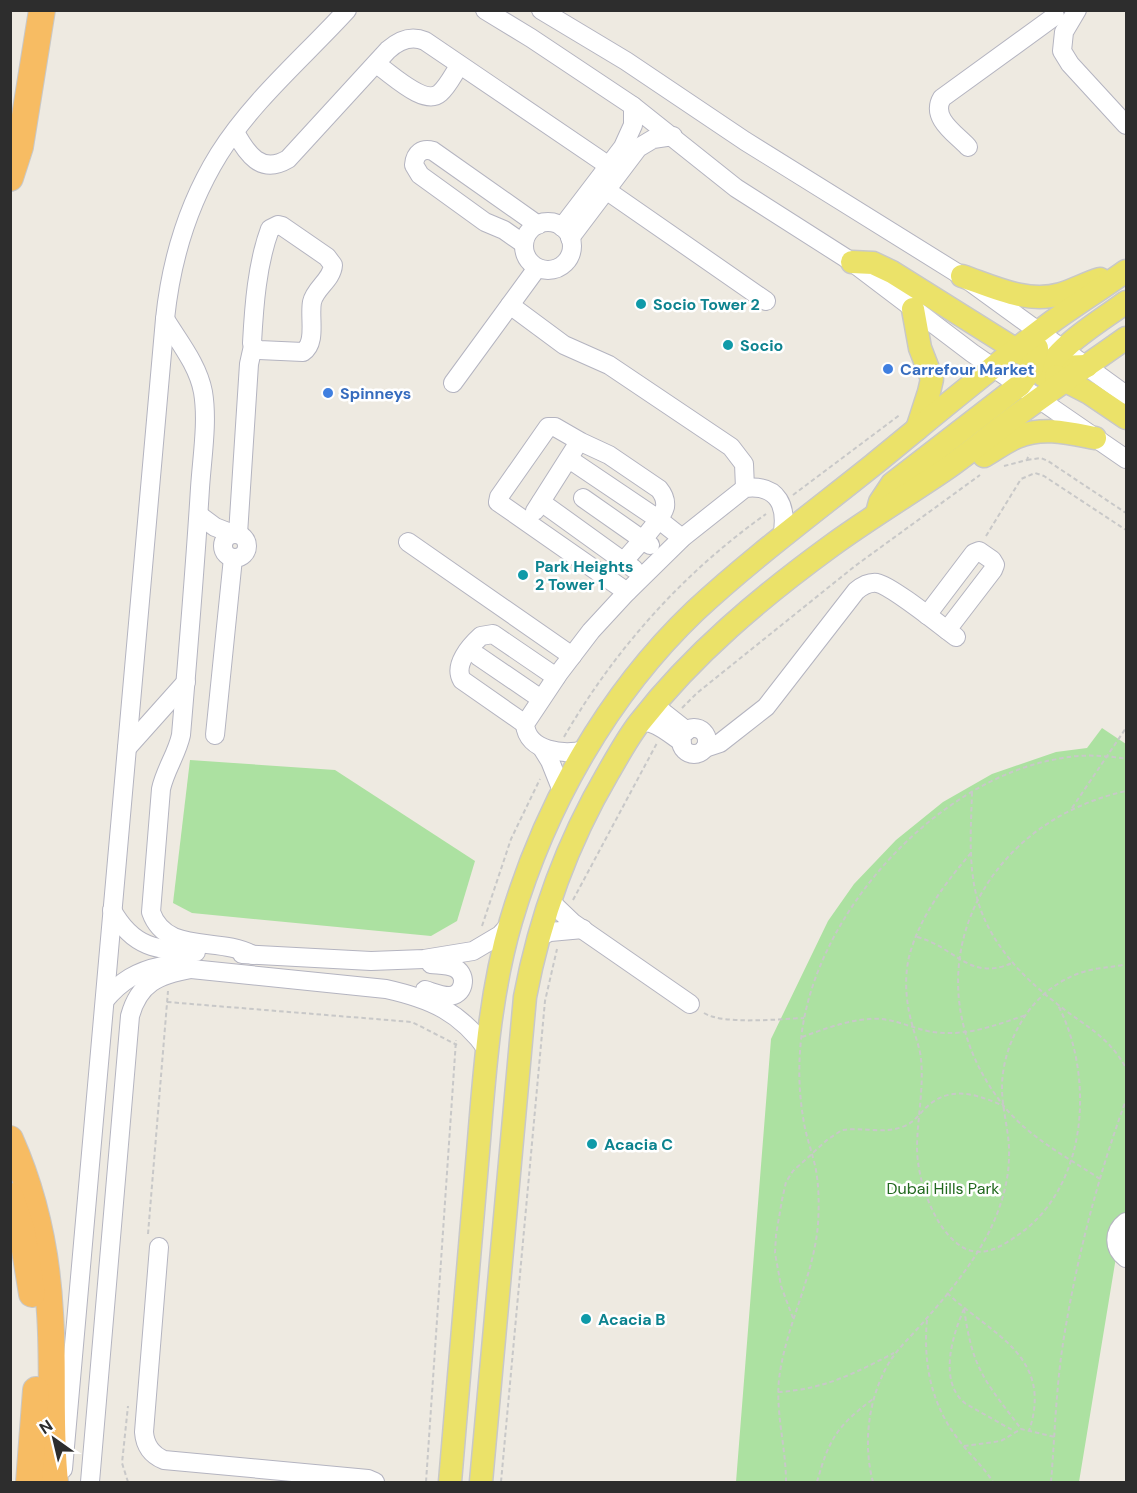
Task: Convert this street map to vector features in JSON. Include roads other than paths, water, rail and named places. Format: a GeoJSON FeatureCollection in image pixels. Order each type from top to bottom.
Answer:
{"type":"FeatureCollection","features":[{"type":"Feature","properties":{"kind":"highway"},"geometry":{"type":"LineString","coordinates":[[10,178],[20,147],[42,10]]}},
{"type":"Feature","properties":{"kind":"highway"},"geometry":{"type":"LineString","coordinates":[[10,1139],[27,1183],[44,1250],[50,1311],[55,1482]]}},
{"type":"Feature","properties":{"kind":"highway"},"geometry":{"type":"LineString","coordinates":[[10,1196],[22,1232],[37,1334],[36,1398],[29,1482]]}},
{"type":"Feature","properties":{"kind":"main road"},"geometry":{"type":"LineString","coordinates":[[852,262],[873,263],[892,272],[1037,365],[1089,393],[1126,418]]}},
{"type":"Feature","properties":{"kind":"main road"},"geometry":{"type":"LineString","coordinates":[[962,276],[1017,295],[1047,297],[1062,294],[1126,270]]}},
{"type":"Feature","properties":{"kind":"main road"},"geometry":{"type":"LineString","coordinates":[[1040,399],[1037,365],[1039,332],[1126,270]]}},
{"type":"Feature","properties":{"kind":"main road"},"geometry":{"type":"LineString","coordinates":[[876,514],[880,502],[892,484],[1037,365],[1126,302]]}},
{"type":"Feature","properties":{"kind":"main road"},"geometry":{"type":"LineString","coordinates":[[913,309],[920,348],[932,379],[917,429]]}},
{"type":"Feature","properties":{"kind":"main road"},"geometry":{"type":"LineString","coordinates":[[481,1482],[522,1019],[538,937],[559,916],[565,856],[588,807],[639,723],[681,674],[721,635],[830,547],[876,514],[948,468],[1040,399],[1126,339]]}},
{"type":"Feature","properties":{"kind":"main road"},"geometry":{"type":"LineString","coordinates":[[450,1482],[488,1051],[496,989],[511,922],[535,851],[562,791],[585,750],[633,680],[661,646],[696,611],[782,537],[994,367],[1087,366]]}},
{"type":"Feature","properties":{"kind":"main road"},"geometry":{"type":"LineString","coordinates":[[948,468],[977,459],[1007,442],[1035,432],[1060,432],[1095,438]]}},
{"type":"Feature","properties":{"kind":"street"},"geometry":{"type":"LineString","coordinates":[[62,1482],[165,319],[177,248],[191,210],[219,155],[235,132],[261,100],[347,10]]}},
{"type":"Feature","properties":{"kind":"street"},"geometry":{"type":"LineString","coordinates":[[328,30],[353,10]]}},
{"type":"Feature","properties":{"kind":"street"},"geometry":{"type":"LineString","coordinates":[[485,10],[633,106],[736,188],[852,262],[994,367],[1037,365],[1039,332],[962,276],[745,141],[626,61],[541,10]]}},
{"type":"Feature","properties":{"kind":"street"},"geometry":{"type":"LineString","coordinates":[[1061,15],[1062,51],[1070,64],[1126,124]]}},
{"type":"Feature","properties":{"kind":"street"},"geometry":{"type":"LineString","coordinates":[[968,147],[940,116],[938,107],[942,98],[1061,15]]}},
{"type":"Feature","properties":{"kind":"street"},"geometry":{"type":"LineString","coordinates":[[235,132],[241,143],[257,161],[273,165],[281,163],[288,159],[381,67],[398,43],[416,38],[429,44],[456,71],[609,166]]}},
{"type":"Feature","properties":{"kind":"street"},"geometry":{"type":"LineString","coordinates":[[381,67],[419,94],[427,97],[439,94],[456,71]]}},
{"type":"Feature","properties":{"kind":"street"},"geometry":{"type":"LineString","coordinates":[[566,233],[546,223],[538,225],[527,236],[524,244],[525,254],[530,262],[537,268],[553,270],[567,261],[571,254],[566,233],[623,147],[633,125],[633,106]]}},
{"type":"Feature","properties":{"kind":"street"},"geometry":{"type":"LineString","coordinates":[[566,233],[606,190],[638,148],[653,139],[673,136]]}},
{"type":"Feature","properties":{"kind":"street"},"geometry":{"type":"LineString","coordinates":[[524,244],[464,207],[416,171],[414,159],[417,154],[428,149],[433,151],[538,225]]}},
{"type":"Feature","properties":{"kind":"street"},"geometry":{"type":"LineString","coordinates":[[464,207],[467,192],[479,183]]}},
{"type":"Feature","properties":{"kind":"street"},"geometry":{"type":"LineString","coordinates":[[606,190],[766,301]]}},
{"type":"Feature","properties":{"kind":"street"},"geometry":{"type":"LineString","coordinates":[[236,534],[249,364],[253,346],[259,276],[270,229],[278,225],[327,257],[331,261],[333,270],[313,298],[310,344],[306,351],[300,353],[259,350],[253,346]]}},
{"type":"Feature","properties":{"kind":"street"},"geometry":{"type":"LineString","coordinates":[[453,383],[537,268]]}},
{"type":"Feature","properties":{"kind":"street"},"geometry":{"type":"LineString","coordinates":[[510,305],[564,345],[609,365],[731,447],[744,464],[745,488]]}},
{"type":"Feature","properties":{"kind":"street"},"geometry":{"type":"LineString","coordinates":[[165,319],[194,366],[203,391],[204,418],[186,682],[179,745],[161,789],[151,912],[159,928],[172,938],[228,945],[253,955]]}},
{"type":"Feature","properties":{"kind":"street"},"geometry":{"type":"LineString","coordinates":[[1087,366],[1126,395]]}},
{"type":"Feature","properties":{"kind":"street"},"geometry":{"type":"LineString","coordinates":[[1040,399],[1126,459]]}},
{"type":"Feature","properties":{"kind":"street"},"geometry":{"type":"LineString","coordinates":[[624,561],[658,519],[665,499],[659,489],[609,455],[555,427],[545,429],[499,497],[500,505],[627,592]]}},
{"type":"Feature","properties":{"kind":"street"},"geometry":{"type":"LineString","coordinates":[[527,522],[576,447],[573,437]]}},
{"type":"Feature","properties":{"kind":"street"},"geometry":{"type":"LineString","coordinates":[[586,470],[587,460],[598,450]]}},
{"type":"Feature","properties":{"kind":"street"},"geometry":{"type":"LineString","coordinates":[[569,459],[658,519],[682,538]]}},
{"type":"Feature","properties":{"kind":"street"},"geometry":{"type":"LineString","coordinates":[[525,724],[572,656],[627,592],[682,538],[745,488],[766,489],[775,495],[785,514],[782,537]]}},
{"type":"Feature","properties":{"kind":"street"},"geometry":{"type":"LineString","coordinates":[[582,498],[664,555]]}},
{"type":"Feature","properties":{"kind":"street"},"geometry":{"type":"LineString","coordinates":[[541,502],[643,575]]}},
{"type":"Feature","properties":{"kind":"street"},"geometry":{"type":"LineString","coordinates":[[199,515],[215,527],[236,534]]}},
{"type":"Feature","properties":{"kind":"street"},"geometry":{"type":"LineString","coordinates":[[215,735],[230,557],[222,546],[228,536],[236,534]]}},
{"type":"Feature","properties":{"kind":"street"},"geometry":{"type":"LineString","coordinates":[[408,542],[572,656]]}},
{"type":"Feature","properties":{"kind":"street"},"geometry":{"type":"LineString","coordinates":[[639,723],[646,721],[664,730],[720,743],[766,707],[862,586],[869,583],[885,586],[951,634],[994,567],[992,560],[976,552],[927,615]]}},
{"type":"Feature","properties":{"kind":"street"},"geometry":{"type":"LineString","coordinates":[[194,566],[210,559],[230,557]]}},
{"type":"Feature","properties":{"kind":"street"},"geometry":{"type":"LineString","coordinates":[[556,677],[493,634],[481,636],[460,663],[458,672],[462,680],[525,724],[527,733],[542,748],[550,761],[562,791]]}},
{"type":"Feature","properties":{"kind":"street"},"geometry":{"type":"LineString","coordinates":[[478,656],[541,699]]}},
{"type":"Feature","properties":{"kind":"street"},"geometry":{"type":"LineString","coordinates":[[127,748],[186,682]]}},
{"type":"Feature","properties":{"kind":"street"},"geometry":{"type":"LineString","coordinates":[[654,705],[695,739]]}},
{"type":"Feature","properties":{"kind":"street"},"geometry":{"type":"LineString","coordinates":[[542,748],[565,753],[585,750]]}},
{"type":"Feature","properties":{"kind":"street"},"geometry":{"type":"LineString","coordinates":[[112,910],[126,931],[148,945],[168,950],[371,961],[405,960],[473,951],[500,935],[511,922]]}},
{"type":"Feature","properties":{"kind":"street"},"geometry":{"type":"LineString","coordinates":[[538,937],[550,932],[559,916],[583,929],[690,1004]]}},
{"type":"Feature","properties":{"kind":"street"},"geometry":{"type":"LineString","coordinates":[[402,992],[424,990],[452,996],[463,987],[464,979],[455,968],[405,960]]}},
{"type":"Feature","properties":{"kind":"street"},"geometry":{"type":"LineString","coordinates":[[105,1000],[124,981],[148,969],[162,966],[386,989],[402,992],[444,1009],[461,1019],[488,1051]]}},
{"type":"Feature","properties":{"kind":"street"},"geometry":{"type":"LineString","coordinates":[[92,1480],[130,1016],[135,999],[153,981],[177,971],[191,969]]}},
{"type":"Feature","properties":{"kind":"street"},"geometry":{"type":"LineString","coordinates":[[1126,1222],[1120,1227],[1116,1239],[1119,1252],[1126,1258]]}},
{"type":"Feature","properties":{"kind":"street"},"geometry":{"type":"LineString","coordinates":[[153,1244],[145,1440],[147,1447],[158,1457],[217,1474],[368,1479],[375,1482]]}},
{"type":"Feature","properties":{"kind":"place","name":"Socio Tower 2"},"geometry":{"type":"Point","coordinates":[641,304]}},
{"type":"Feature","properties":{"kind":"place","name":"Socio"},"geometry":{"type":"Point","coordinates":[728,345]}},
{"type":"Feature","properties":{"kind":"place","name":"Carrefour Market"},"geometry":{"type":"Point","coordinates":[888,369]}},
{"type":"Feature","properties":{"kind":"place","name":"Spinneys"},"geometry":{"type":"Point","coordinates":[328,393]}},
{"type":"Feature","properties":{"kind":"place","name":"Park Heights 2 Tower 1"},"geometry":{"type":"Point","coordinates":[523,575]}},
{"type":"Feature","properties":{"kind":"place","name":"Acacia C"},"geometry":{"type":"Point","coordinates":[592,1144]}},
{"type":"Feature","properties":{"kind":"place","name":"Acacia B"},"geometry":{"type":"Point","coordinates":[586,1319]}},
{"type":"Feature","properties":{"kind":"park label","name":"Dubai Hills Park"},"geometry":{"type":"Point","coordinates":[943,1188]}}]}
